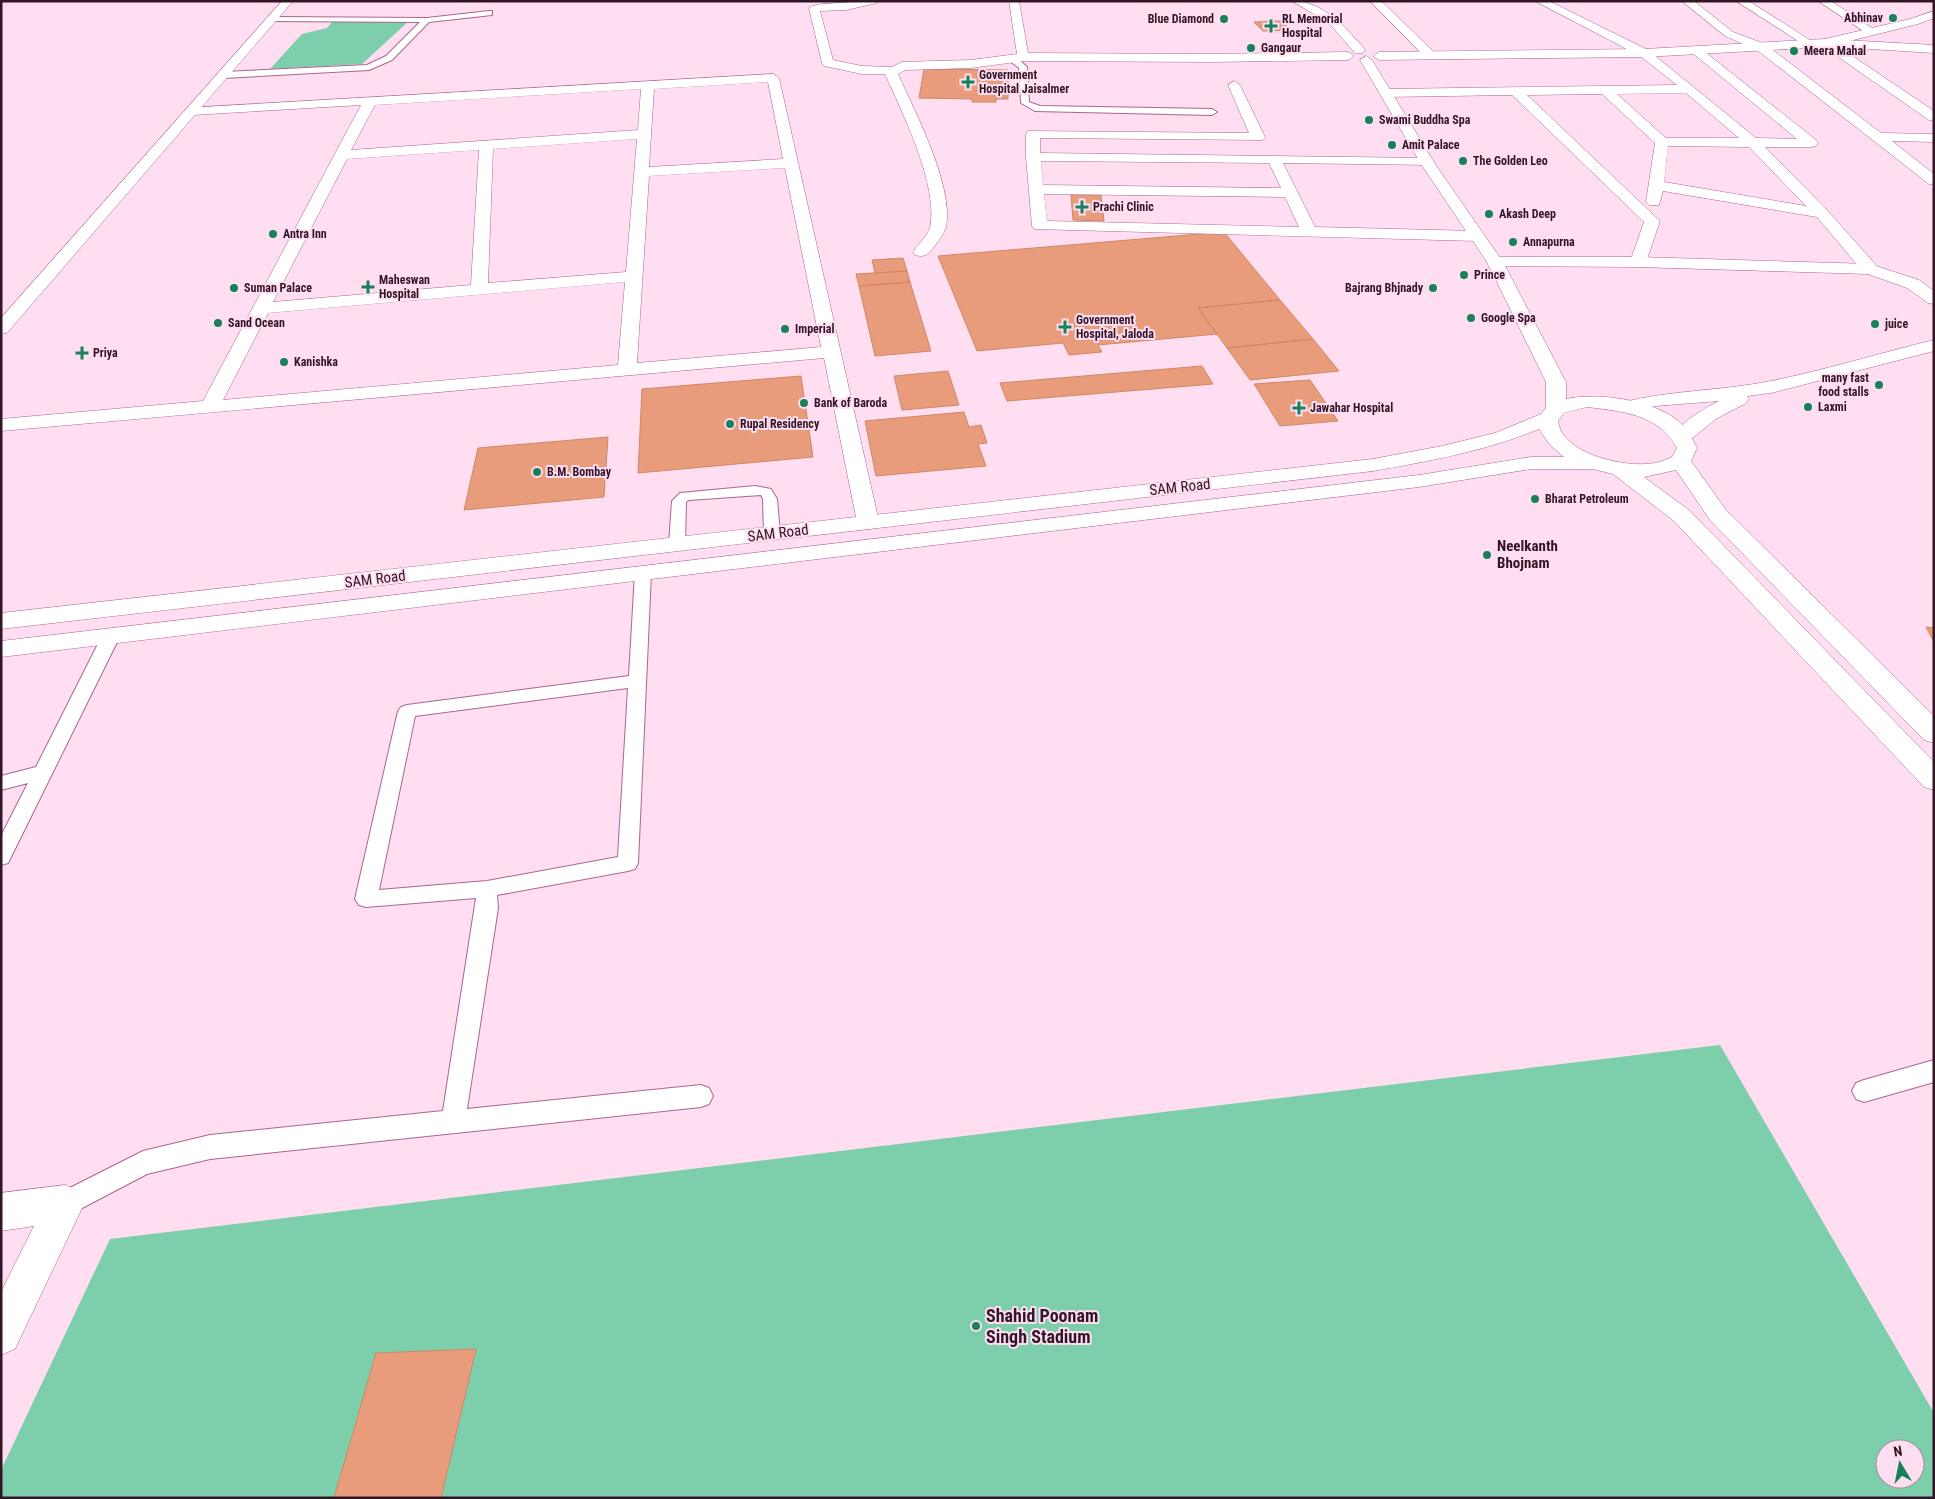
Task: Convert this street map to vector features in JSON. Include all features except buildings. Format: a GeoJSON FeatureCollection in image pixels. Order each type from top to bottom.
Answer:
{"type":"FeatureCollection","features":[{"type":"Feature","properties":{"kind":"street"},"geometry":{"type":"LineString","coordinates":[[1,329],[288,1]]}},
{"type":"Feature","properties":{"kind":"street"},"geometry":{"type":"LineString","coordinates":[[873,1],[846,7],[814,8],[828,64],[862,70],[893,71],[902,66],[971,64],[1018,58],[1348,56],[1346,54],[1348,52],[1368,55],[1644,54],[1825,43],[1934,49]]}},
{"type":"Feature","properties":{"kind":"street"},"geometry":{"type":"LineString","coordinates":[[1014,1],[1018,58]]}},
{"type":"Feature","properties":{"kind":"street"},"geometry":{"type":"LineString","coordinates":[[1297,1],[1333,21],[1368,55],[1386,93],[1427,162],[1495,262],[1556,382],[1569,391],[1584,397],[1631,406],[1653,414],[1665,421],[1683,436],[1687,448],[1680,462],[1659,470],[1640,471],[1619,469],[1594,463],[1576,455],[1557,442],[1552,437],[1548,427],[1552,414],[1556,382]]}},
{"type":"Feature","properties":{"kind":"street"},"geometry":{"type":"LineString","coordinates":[[1375,1],[1430,55]]}},
{"type":"Feature","properties":{"kind":"street"},"geometry":{"type":"LineString","coordinates":[[1540,1],[1644,54],[1690,89],[1752,142],[1822,212],[1870,269]]}},
{"type":"Feature","properties":{"kind":"street"},"geometry":{"type":"LineString","coordinates":[[1687,1],[1729,34],[1761,47],[1934,181]]}},
{"type":"Feature","properties":{"kind":"street"},"geometry":{"type":"LineString","coordinates":[[1741,1],[1810,44]]}},
{"type":"Feature","properties":{"kind":"street"},"geometry":{"type":"LineString","coordinates":[[1823,1],[1872,32]]}},
{"type":"Feature","properties":{"kind":"street"},"geometry":{"type":"LineString","coordinates":[[1825,43],[1914,22],[1934,14]]}},
{"type":"Feature","properties":{"kind":"street"},"geometry":{"type":"LineString","coordinates":[[1825,43],[1934,117]]}},
{"type":"Feature","properties":{"kind":"street"},"geometry":{"type":"LineString","coordinates":[[1605,90],[1662,142],[1811,143],[1696,51]]}},
{"type":"Feature","properties":{"kind":"street"},"geometry":{"type":"LineString","coordinates":[[893,71],[891,73],[924,152],[938,201],[938,228],[921,252]]}},
{"type":"Feature","properties":{"kind":"street"},"geometry":{"type":"LineString","coordinates":[[192,111],[773,78],[868,522]]}},
{"type":"Feature","properties":{"kind":"street"},"geometry":{"type":"LineString","coordinates":[[627,370],[648,85]]}},
{"type":"Feature","properties":{"kind":"street"},"geometry":{"type":"LineString","coordinates":[[1234,85],[1258,137],[1033,134],[1040,226],[1477,236]]}},
{"type":"Feature","properties":{"kind":"street"},"geometry":{"type":"LineString","coordinates":[[1386,93],[1690,89]]}},
{"type":"Feature","properties":{"kind":"street"},"geometry":{"type":"LineString","coordinates":[[1516,91],[1652,221]]}},
{"type":"Feature","properties":{"kind":"street"},"geometry":{"type":"LineString","coordinates":[[209,408],[370,101]]}},
{"type":"Feature","properties":{"kind":"street"},"geometry":{"type":"LineString","coordinates":[[342,155],[644,134]]}},
{"type":"Feature","properties":{"kind":"street"},"geometry":{"type":"LineString","coordinates":[[1877,138],[1934,138]]}},
{"type":"Feature","properties":{"kind":"street"},"geometry":{"type":"LineString","coordinates":[[1638,262],[1652,221],[1662,142]]}},
{"type":"Feature","properties":{"kind":"street"},"geometry":{"type":"LineString","coordinates":[[479,289],[486,145]]}},
{"type":"Feature","properties":{"kind":"street"},"geometry":{"type":"LineString","coordinates":[[1034,157],[1427,162]]}},
{"type":"Feature","properties":{"kind":"street"},"geometry":{"type":"LineString","coordinates":[[1274,159],[1309,232]]}},
{"type":"Feature","properties":{"kind":"street"},"geometry":{"type":"LineString","coordinates":[[641,172],[792,163]]}},
{"type":"Feature","properties":{"kind":"street"},"geometry":{"type":"LineString","coordinates":[[1656,185],[1822,212]]}},
{"type":"Feature","properties":{"kind":"street"},"geometry":{"type":"LineString","coordinates":[[1036,189],[1291,193]]}},
{"type":"Feature","properties":{"kind":"street"},"geometry":{"type":"LineString","coordinates":[[1495,262],[1638,262],[1870,269],[1913,284],[1933,298]]}},
{"type":"Feature","properties":{"kind":"street"},"geometry":{"type":"LineString","coordinates":[[262,308],[634,276]]}},
{"type":"Feature","properties":{"kind":"street"},"geometry":{"type":"LineString","coordinates":[[1631,406],[1655,400],[1704,398],[1771,387],[1934,344]]}},
{"type":"Feature","properties":{"kind":"street"},"geometry":{"type":"LineString","coordinates":[[1,425],[833,352]]}},
{"type":"Feature","properties":{"kind":"street"},"geometry":{"type":"LineString","coordinates":[[1683,436],[1696,423],[1722,406],[1771,387]]}},
{"type":"Feature","properties":{"kind":"street","name":"SAM Road"},"geometry":{"type":"LineString","coordinates":[[1,621],[1373,465],[1442,452],[1502,437],[1569,404],[1587,401],[1631,406]]}},
{"type":"Feature","properties":{"kind":"street"},"geometry":{"type":"LineString","coordinates":[[1680,462],[1718,515],[1934,733]]}},
{"type":"Feature","properties":{"kind":"street"},"geometry":{"type":"LineString","coordinates":[[1,649],[1419,481],[1531,463],[1594,463]]}},
{"type":"Feature","properties":{"kind":"street"},"geometry":{"type":"LineString","coordinates":[[1619,469],[1682,516],[1934,780]]}},
{"type":"Feature","properties":{"kind":"street"},"geometry":{"type":"LineString","coordinates":[[1,1212],[65,1204]]}},
{"type":"Feature","properties":{"kind":"street"},"geometry":{"type":"LineString","coordinates":[[1,1335],[65,1204]]}},
{"type":"Feature","properties":{"kind":"lane"},"geometry":{"type":"LineString","coordinates":[[272,19],[427,20],[489,13]]}},
{"type":"Feature","properties":{"kind":"lane"},"geometry":{"type":"LineString","coordinates":[[224,74],[369,67],[389,58],[427,20]]}},
{"type":"Feature","properties":{"kind":"lane"},"geometry":{"type":"LineString","coordinates":[[1018,58],[1023,67],[1025,103],[1038,109],[1212,112]]}},
{"type":"Feature","properties":{"kind":"lane"},"geometry":{"type":"LineString","coordinates":[[677,544],[679,501],[684,496],[755,490],[766,492],[770,499],[772,533]]}},
{"type":"Feature","properties":{"kind":"lane"},"geometry":{"type":"LineString","coordinates":[[637,681],[407,711],[366,899],[488,889],[628,863],[643,573]]}},
{"type":"Feature","properties":{"kind":"lane"},"geometry":{"type":"LineString","coordinates":[[1,857],[111,636]]}},
{"type":"Feature","properties":{"kind":"lane"},"geometry":{"type":"LineString","coordinates":[[1,783],[42,773]]}},
{"type":"Feature","properties":{"kind":"lane"},"geometry":{"type":"LineString","coordinates":[[453,1122],[487,908],[488,889]]}},
{"type":"Feature","properties":{"kind":"lane"},"geometry":{"type":"LineString","coordinates":[[1864,1091],[1934,1071]]}},
{"type":"Feature","properties":{"kind":"lane"},"geometry":{"type":"LineString","coordinates":[[65,1204],[143,1162],[210,1147],[701,1096]]}},
{"type":"Feature","properties":{"kind":"green space"},"geometry":{"type":"Polygon","coordinates":[[[333,21],[408,22],[362,64],[270,69],[302,34],[327,28],[333,21]]]}},
{"type":"Feature","properties":{"kind":"green space","name":"Shahid Poonam Singh Stadium"},"geometry":{"type":"Polygon","coordinates":[[[1720,1045],[1934,1413],[1934,1498],[1,1498],[1,1470],[110,1239],[1720,1045]]]}},
{"type":"Feature","properties":{"kind":"place","name":"Abhinav"},"geometry":{"type":"Point","coordinates":[1893,18]}},
{"type":"Feature","properties":{"kind":"place","name":"Blue Diamond"},"geometry":{"type":"Point","coordinates":[1224,19]}},
{"type":"Feature","properties":{"kind":"place","name":"RL Memorial Hospital"},"geometry":{"type":"Point","coordinates":[1271,26]}},
{"type":"Feature","properties":{"kind":"place","name":"Gangaur"},"geometry":{"type":"Point","coordinates":[1251,48]}},
{"type":"Feature","properties":{"kind":"place","name":"Meera Mahal"},"geometry":{"type":"Point","coordinates":[1794,51]}},
{"type":"Feature","properties":{"kind":"place","name":"Government Hospital Jaisalmer"},"geometry":{"type":"Point","coordinates":[968,82]}},
{"type":"Feature","properties":{"kind":"place","name":"Swami Buddha Spa"},"geometry":{"type":"Point","coordinates":[1369,120]}},
{"type":"Feature","properties":{"kind":"place","name":"Amit Palace"},"geometry":{"type":"Point","coordinates":[1392,145]}},
{"type":"Feature","properties":{"kind":"place","name":"The Golden Leo"},"geometry":{"type":"Point","coordinates":[1463,161]}},
{"type":"Feature","properties":{"kind":"place","name":"Prachi Clinic"},"geometry":{"type":"Point","coordinates":[1082,207]}},
{"type":"Feature","properties":{"kind":"place","name":"Akash Deep"},"geometry":{"type":"Point","coordinates":[1489,214]}},
{"type":"Feature","properties":{"kind":"place","name":"Antra Inn"},"geometry":{"type":"Point","coordinates":[273,234]}},
{"type":"Feature","properties":{"kind":"place","name":"Annapurna"},"geometry":{"type":"Point","coordinates":[1513,242]}},
{"type":"Feature","properties":{"kind":"place","name":"Prince"},"geometry":{"type":"Point","coordinates":[1464,275]}},
{"type":"Feature","properties":{"kind":"place","name":"Maheswan Hospital"},"geometry":{"type":"Point","coordinates":[368,287]}},
{"type":"Feature","properties":{"kind":"place","name":"Suman Palace"},"geometry":{"type":"Point","coordinates":[234,288]}},
{"type":"Feature","properties":{"kind":"place","name":"Bajrang Bhjnady"},"geometry":{"type":"Point","coordinates":[1433,288]}},
{"type":"Feature","properties":{"kind":"place","name":"Google Spa"},"geometry":{"type":"Point","coordinates":[1471,318]}},
{"type":"Feature","properties":{"kind":"place","name":"Sand Ocean"},"geometry":{"type":"Point","coordinates":[218,323]}},
{"type":"Feature","properties":{"kind":"place","name":"juice"},"geometry":{"type":"Point","coordinates":[1875,324]}},
{"type":"Feature","properties":{"kind":"place","name":"Government Hospital, Jaloda"},"geometry":{"type":"Point","coordinates":[1065,327]}},
{"type":"Feature","properties":{"kind":"place","name":"Imperial"},"geometry":{"type":"Point","coordinates":[785,329]}},
{"type":"Feature","properties":{"kind":"place","name":"Priya"},"geometry":{"type":"Point","coordinates":[82,353]}},
{"type":"Feature","properties":{"kind":"place","name":"Kanishka"},"geometry":{"type":"Point","coordinates":[284,362]}},
{"type":"Feature","properties":{"kind":"place","name":"many fast food stalls"},"geometry":{"type":"Point","coordinates":[1879,385]}},
{"type":"Feature","properties":{"kind":"place","name":"Bank of Baroda"},"geometry":{"type":"Point","coordinates":[804,403]}},
{"type":"Feature","properties":{"kind":"place","name":"Laxmi"},"geometry":{"type":"Point","coordinates":[1808,407]}},
{"type":"Feature","properties":{"kind":"place","name":"Jawahar Hospital"},"geometry":{"type":"Point","coordinates":[1299,408]}},
{"type":"Feature","properties":{"kind":"place","name":"Rupal Residency"},"geometry":{"type":"Point","coordinates":[730,424]}},
{"type":"Feature","properties":{"kind":"place","name":"B.M. Bombay"},"geometry":{"type":"Point","coordinates":[537,472]}},
{"type":"Feature","properties":{"kind":"place","name":"Bharat Petroleum"},"geometry":{"type":"Point","coordinates":[1535,499]}},
{"type":"Feature","properties":{"kind":"place","name":"Neelkanth Bhojnam"},"geometry":{"type":"Point","coordinates":[1487,555]}},
{"type":"Feature","properties":{"kind":"place","name":"Shahid Poonam Singh Stadium"},"geometry":{"type":"Point","coordinates":[976,1326]}}]}
